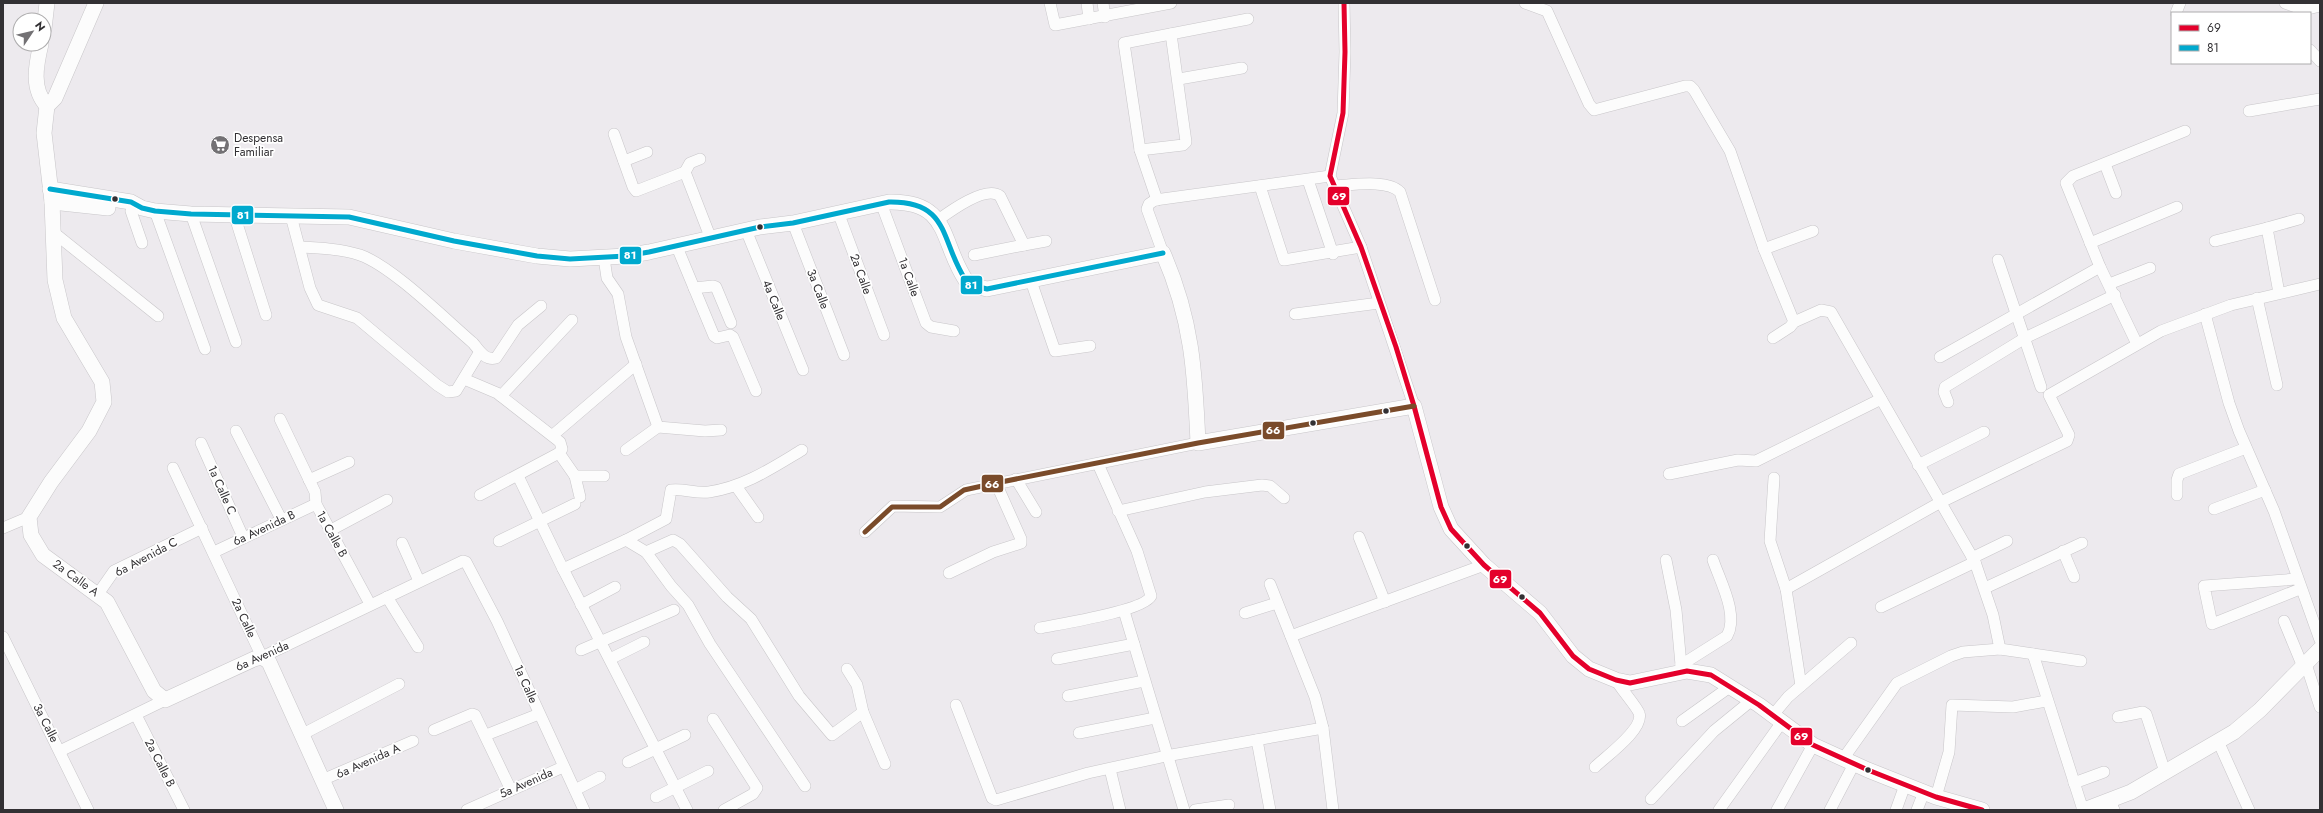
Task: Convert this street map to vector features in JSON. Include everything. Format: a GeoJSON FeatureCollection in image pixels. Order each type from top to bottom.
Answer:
{"type":"FeatureCollection","features":[{"type":"Feature","properties":{"kind":"street"},"geometry":{"type":"LineString","coordinates":[[3,528],[29,517],[51,482],[89,431],[104,402],[102,382],[64,318],[55,280],[51,196],[44,133],[47,106],[55,98],[96,3]]}},
{"type":"Feature","properties":{"kind":"street"},"geometry":{"type":"LineString","coordinates":[[1050,3],[1055,25],[1105,17],[1143,6],[1171,3]]}},
{"type":"Feature","properties":{"kind":"street"},"geometry":{"type":"LineString","coordinates":[[1087,3],[1089,20]]}},
{"type":"Feature","properties":{"kind":"street"},"geometry":{"type":"LineString","coordinates":[[1103,3],[1105,17]]}},
{"type":"Feature","properties":{"kind":"street"},"geometry":{"type":"LineString","coordinates":[[1344,3],[1345,52],[1343,113],[1332,181],[1361,247],[1379,303],[1396,346],[1444,516],[1455,534],[1484,565],[1540,613],[1581,663],[1593,671],[1616,680],[1630,683],[1682,669],[1728,634],[1729,608],[1713,560]]}},
{"type":"Feature","properties":{"kind":"street"},"geometry":{"type":"LineString","coordinates":[[1525,3],[1547,11],[1589,104],[1594,110],[1685,86],[1690,86],[1694,90],[1730,151],[1764,249],[1794,322]]}},
{"type":"Feature","properties":{"kind":"street"},"geometry":{"type":"LineString","coordinates":[[2285,3],[2304,10],[2320,6]]}},
{"type":"Feature","properties":{"kind":"street"},"geometry":{"type":"LineString","coordinates":[[1157,200],[1140,150],[1124,45],[1128,41],[1248,19]]}},
{"type":"Feature","properties":{"kind":"street"},"geometry":{"type":"LineString","coordinates":[[1140,150],[1185,143],[1179,79],[1171,34]]}},
{"type":"Feature","properties":{"kind":"street"},"geometry":{"type":"LineString","coordinates":[[2311,51],[2320,61]]}},
{"type":"Feature","properties":{"kind":"street"},"geometry":{"type":"LineString","coordinates":[[40,52],[36,80],[40,96],[47,106]]}},
{"type":"Feature","properties":{"kind":"street"},"geometry":{"type":"LineString","coordinates":[[1179,79],[1242,68]]}},
{"type":"Feature","properties":{"kind":"street"},"geometry":{"type":"LineString","coordinates":[[2249,112],[2320,99]]}},
{"type":"Feature","properties":{"kind":"street"},"geometry":{"type":"LineString","coordinates":[[2137,344],[2100,267],[2066,183],[2073,176],[2185,131]]}},
{"type":"Feature","properties":{"kind":"street"},"geometry":{"type":"LineString","coordinates":[[614,134],[633,188],[638,191],[685,172],[690,163],[700,159]]}},
{"type":"Feature","properties":{"kind":"street"},"geometry":{"type":"LineString","coordinates":[[624,161],[647,152]]}},
{"type":"Feature","properties":{"kind":"street"},"geometry":{"type":"LineString","coordinates":[[2104,164],[2116,193]]}},
{"type":"Feature","properties":{"kind":"street"},"geometry":{"type":"LineString","coordinates":[[685,172],[711,239]]}},
{"type":"Feature","properties":{"kind":"street"},"geometry":{"type":"LineString","coordinates":[[1308,180],[1332,254]]}},
{"type":"Feature","properties":{"kind":"street"},"geometry":{"type":"LineString","coordinates":[[1198,443],[1192,351],[1179,297],[1147,209],[1149,204],[1157,200],[1308,180],[1385,184],[1394,186],[1400,192],[1435,300]]}},
{"type":"Feature","properties":{"kind":"street"},"geometry":{"type":"LineString","coordinates":[[1260,186],[1284,260],[1332,254],[1361,247]]}},
{"type":"Feature","properties":{"kind":"street"},"geometry":{"type":"LineString","coordinates":[[938,220],[963,202],[997,194],[1001,197],[1024,245]]}},
{"type":"Feature","properties":{"kind":"street"},"geometry":{"type":"LineString","coordinates":[[51,196],[70,204],[191,214],[362,218],[454,241],[537,256],[570,259],[604,258],[677,247],[746,230],[793,223],[821,215],[881,203],[913,203],[928,211],[938,220],[962,274],[971,285],[987,289],[1163,253]]}},
{"type":"Feature","properties":{"kind":"street"},"geometry":{"type":"LineString","coordinates":[[51,196],[131,202],[143,210],[205,349]]}},
{"type":"Feature","properties":{"kind":"street","name":"1a Calle"},"geometry":{"type":"LineString","coordinates":[[881,203],[926,323],[931,327],[954,331]]}},
{"type":"Feature","properties":{"kind":"street"},"geometry":{"type":"LineString","coordinates":[[52,226],[63,207],[70,204]]}},
{"type":"Feature","properties":{"kind":"street"},"geometry":{"type":"LineString","coordinates":[[2090,243],[2177,207]]}},
{"type":"Feature","properties":{"kind":"street"},"geometry":{"type":"LineString","coordinates":[[142,243],[143,210]]}},
{"type":"Feature","properties":{"kind":"street"},"geometry":{"type":"LineString","coordinates":[[765,226],[789,213],[809,211],[821,215]]}},
{"type":"Feature","properties":{"kind":"street","name":"2a Calle"},"geometry":{"type":"LineString","coordinates":[[838,212],[884,335]]}},
{"type":"Feature","properties":{"kind":"street"},"geometry":{"type":"LineString","coordinates":[[191,214],[236,342]]}},
{"type":"Feature","properties":{"kind":"street"},"geometry":{"type":"LineString","coordinates":[[234,214],[266,315]]}},
{"type":"Feature","properties":{"kind":"street"},"geometry":{"type":"LineString","coordinates":[[291,216],[310,288],[318,305],[358,318],[444,390],[454,392],[464,379],[479,353]]}},
{"type":"Feature","properties":{"kind":"street"},"geometry":{"type":"LineString","coordinates":[[2215,241],[2299,219]]}},
{"type":"Feature","properties":{"kind":"street","name":"3a Calle"},"geometry":{"type":"LineString","coordinates":[[793,223],[844,355]]}},
{"type":"Feature","properties":{"kind":"street"},"geometry":{"type":"LineString","coordinates":[[52,226],[158,316]]}},
{"type":"Feature","properties":{"kind":"street"},"geometry":{"type":"LineString","coordinates":[[2267,228],[2279,293]]}},
{"type":"Feature","properties":{"kind":"street","name":"4a Calle"},"geometry":{"type":"LineString","coordinates":[[746,230],[803,370]]}},
{"type":"Feature","properties":{"kind":"street"},"geometry":{"type":"LineString","coordinates":[[1764,249],[1813,231]]}},
{"type":"Feature","properties":{"kind":"street"},"geometry":{"type":"LineString","coordinates":[[974,255],[1046,242]]}},
{"type":"Feature","properties":{"kind":"street"},"geometry":{"type":"LineString","coordinates":[[300,247],[344,251],[361,256],[380,265],[473,343],[479,353],[492,358],[496,358],[518,325],[541,306]]}},
{"type":"Feature","properties":{"kind":"street"},"geometry":{"type":"LineString","coordinates":[[677,247],[714,337],[730,335],[733,337],[756,391]]}},
{"type":"Feature","properties":{"kind":"street"},"geometry":{"type":"LineString","coordinates":[[604,258],[607,278],[618,294],[622,324],[658,427]]}},
{"type":"Feature","properties":{"kind":"street"},"geometry":{"type":"LineString","coordinates":[[1998,260],[2041,387]]}},
{"type":"Feature","properties":{"kind":"street"},"geometry":{"type":"LineString","coordinates":[[1940,357],[2100,267]]}},
{"type":"Feature","properties":{"kind":"street"},"geometry":{"type":"LineString","coordinates":[[2109,284],[2150,268]]}},
{"type":"Feature","properties":{"kind":"street"},"geometry":{"type":"LineString","coordinates":[[1031,281],[1055,351],[1090,346]]}},
{"type":"Feature","properties":{"kind":"street"},"geometry":{"type":"LineString","coordinates":[[1786,589],[1939,503],[2067,441],[2069,435],[2049,395],[2137,344],[2162,331],[2206,314],[2257,298],[2320,284]]}},
{"type":"Feature","properties":{"kind":"street"},"geometry":{"type":"LineString","coordinates":[[694,288],[716,287],[731,322]]}},
{"type":"Feature","properties":{"kind":"street"},"geometry":{"type":"LineString","coordinates":[[1948,402],[1944,392],[1945,387],[2025,338],[2114,295]]}},
{"type":"Feature","properties":{"kind":"street"},"geometry":{"type":"LineString","coordinates":[[2257,298],[2277,385]]}},
{"type":"Feature","properties":{"kind":"street"},"geometry":{"type":"LineString","coordinates":[[1295,314],[1379,303]]}},
{"type":"Feature","properties":{"kind":"street"},"geometry":{"type":"LineString","coordinates":[[1773,338],[1790,327],[1794,322],[1821,310],[1831,312],[1973,560],[1985,588],[2000,649]]}},
{"type":"Feature","properties":{"kind":"street"},"geometry":{"type":"LineString","coordinates":[[2206,314],[2229,402],[2246,448],[2264,490],[2320,640]]}},
{"type":"Feature","properties":{"kind":"street"},"geometry":{"type":"LineString","coordinates":[[501,396],[572,320]]}},
{"type":"Feature","properties":{"kind":"street"},"geometry":{"type":"LineString","coordinates":[[553,435],[636,364]]}},
{"type":"Feature","properties":{"kind":"street"},"geometry":{"type":"LineString","coordinates":[[464,379],[487,387],[553,435],[561,444],[559,453],[575,476],[578,500],[540,522],[499,541]]}},
{"type":"Feature","properties":{"kind":"street"},"geometry":{"type":"LineString","coordinates":[[1670,474],[1738,460],[1756,461],[1881,399]]}},
{"type":"Feature","properties":{"kind":"street"},"geometry":{"type":"LineString","coordinates":[[865,532],[892,507],[940,507],[964,490],[1198,443],[1414,406]]}},
{"type":"Feature","properties":{"kind":"street","name":"1a Calle B"},"geometry":{"type":"LineString","coordinates":[[280,419],[309,480],[315,495],[316,504],[370,604]]}},
{"type":"Feature","properties":{"kind":"street"},"geometry":{"type":"LineString","coordinates":[[626,450],[658,427],[705,431],[721,430]]}},
{"type":"Feature","properties":{"kind":"street"},"geometry":{"type":"LineString","coordinates":[[236,431],[281,519]]}},
{"type":"Feature","properties":{"kind":"street"},"geometry":{"type":"LineString","coordinates":[[1918,465],[1984,432]]}},
{"type":"Feature","properties":{"kind":"street","name":"1a Calle C"},"geometry":{"type":"LineString","coordinates":[[201,443],[243,537]]}},
{"type":"Feature","properties":{"kind":"street"},"geometry":{"type":"LineString","coordinates":[[2177,495],[2177,480],[2179,474],[2246,448]]}},
{"type":"Feature","properties":{"kind":"street"},"geometry":{"type":"LineString","coordinates":[[563,569],[626,540],[666,519],[671,490],[707,492],[736,486],[802,450]]}},
{"type":"Feature","properties":{"kind":"street"},"geometry":{"type":"LineString","coordinates":[[480,495],[559,453]]}},
{"type":"Feature","properties":{"kind":"street"},"geometry":{"type":"LineString","coordinates":[[309,480],[349,462]]}},
{"type":"Feature","properties":{"kind":"street"},"geometry":{"type":"LineString","coordinates":[[1040,628],[1124,611],[1145,603],[1151,596],[1139,557],[1098,464]]}},
{"type":"Feature","properties":{"kind":"street","name":"2a Calle"},"geometry":{"type":"LineString","coordinates":[[173,468],[214,552],[262,657],[269,662],[336,810]]}},
{"type":"Feature","properties":{"kind":"street"},"geometry":{"type":"LineString","coordinates":[[518,476],[563,569],[687,810]]}},
{"type":"Feature","properties":{"kind":"street"},"geometry":{"type":"LineString","coordinates":[[575,476],[604,476]]}},
{"type":"Feature","properties":{"kind":"street"},"geometry":{"type":"LineString","coordinates":[[1774,478],[1770,541],[1786,589],[1801,686]]}},
{"type":"Feature","properties":{"kind":"street"},"geometry":{"type":"LineString","coordinates":[[1016,479],[1036,512]]}},
{"type":"Feature","properties":{"kind":"street"},"geometry":{"type":"LineString","coordinates":[[949,573],[993,552],[1021,543],[1021,539],[996,483]]}},
{"type":"Feature","properties":{"kind":"street"},"geometry":{"type":"LineString","coordinates":[[1118,511],[1205,492],[1262,485],[1270,486],[1284,498]]}},
{"type":"Feature","properties":{"kind":"street"},"geometry":{"type":"LineString","coordinates":[[736,486],[758,517]]}},
{"type":"Feature","properties":{"kind":"street"},"geometry":{"type":"LineString","coordinates":[[2214,509],[2264,490]]}},
{"type":"Feature","properties":{"kind":"street"},"geometry":{"type":"LineString","coordinates":[[331,530],[387,500]]}},
{"type":"Feature","properties":{"kind":"street","name":"6a Avenida B"},"geometry":{"type":"LineString","coordinates":[[214,552],[281,519],[316,504]]}},
{"type":"Feature","properties":{"kind":"street","name":"2a Calle A"},"geometry":{"type":"LineString","coordinates":[[29,517],[31,535],[43,555],[98,594],[113,612],[154,691],[165,700]]}},
{"type":"Feature","properties":{"kind":"street","name":"6a Avenida C"},"geometry":{"type":"LineString","coordinates":[[98,594],[114,571],[202,528]]}},
{"type":"Feature","properties":{"kind":"street"},"geometry":{"type":"LineString","coordinates":[[1359,537],[1385,602]]}},
{"type":"Feature","properties":{"kind":"street"},"geometry":{"type":"LineString","coordinates":[[626,540],[646,552],[661,574],[688,605],[710,644],[804,786]]}},
{"type":"Feature","properties":{"kind":"street"},"geometry":{"type":"LineString","coordinates":[[646,552],[674,540],[680,544],[727,597],[751,619],[799,696],[832,735],[863,712]]}},
{"type":"Feature","properties":{"kind":"street"},"geometry":{"type":"LineString","coordinates":[[1881,607],[2007,542]]}},
{"type":"Feature","properties":{"kind":"street"},"geometry":{"type":"LineString","coordinates":[[402,543],[420,581]]}},
{"type":"Feature","properties":{"kind":"street"},"geometry":{"type":"LineString","coordinates":[[1985,588],[2082,543]]}},
{"type":"Feature","properties":{"kind":"street"},"geometry":{"type":"LineString","coordinates":[[2063,552],[2074,577]]}},
{"type":"Feature","properties":{"kind":"street"},"geometry":{"type":"LineString","coordinates":[[1666,560],[1674,603],[1682,669]]}},
{"type":"Feature","properties":{"kind":"street","name":"1a Calle"},"geometry":{"type":"LineString","coordinates":[[464,561],[497,621],[584,810]]}},
{"type":"Feature","properties":{"kind":"street","name":"6a Avenida"},"geometry":{"type":"LineString","coordinates":[[60,751],[165,700],[262,657],[370,604],[464,561]]}},
{"type":"Feature","properties":{"kind":"street"},"geometry":{"type":"LineString","coordinates":[[1291,636],[1484,565]]}},
{"type":"Feature","properties":{"kind":"street"},"geometry":{"type":"LineString","coordinates":[[1270,584],[1276,603],[1291,636],[1315,697],[1323,728],[1333,810]]}},
{"type":"Feature","properties":{"kind":"street"},"geometry":{"type":"LineString","coordinates":[[2299,584],[2212,624],[2204,586],[2299,584]]}},
{"type":"Feature","properties":{"kind":"street"},"geometry":{"type":"LineString","coordinates":[[582,605],[615,586]]}},
{"type":"Feature","properties":{"kind":"street"},"geometry":{"type":"LineString","coordinates":[[387,597],[418,647]]}},
{"type":"Feature","properties":{"kind":"street"},"geometry":{"type":"LineString","coordinates":[[1245,613],[1276,603]]}},
{"type":"Feature","properties":{"kind":"street"},"geometry":{"type":"LineString","coordinates":[[582,650],[674,610]]}},
{"type":"Feature","properties":{"kind":"street"},"geometry":{"type":"LineString","coordinates":[[1124,611],[1166,756],[1184,810]]}},
{"type":"Feature","properties":{"kind":"street"},"geometry":{"type":"LineString","coordinates":[[2284,621],[2304,665],[2320,707]]}},
{"type":"Feature","properties":{"kind":"street","name":"3a Calle"},"geometry":{"type":"LineString","coordinates":[[3,637],[88,810]]}},
{"type":"Feature","properties":{"kind":"street"},"geometry":{"type":"LineString","coordinates":[[610,659],[644,642]]}},
{"type":"Feature","properties":{"kind":"street"},"geometry":{"type":"LineString","coordinates":[[1719,810],[1777,718],[1788,697],[1851,643]]}},
{"type":"Feature","properties":{"kind":"street"},"geometry":{"type":"LineString","coordinates":[[1057,659],[1134,644]]}},
{"type":"Feature","properties":{"kind":"street"},"geometry":{"type":"LineString","coordinates":[[1830,810],[1848,761],[1897,683],[1951,656],[1963,652],[2000,649],[2081,661]]}},
{"type":"Feature","properties":{"kind":"street"},"geometry":{"type":"LineString","coordinates":[[2033,654],[2046,701],[2083,810],[2112,805],[2131,792],[2218,741],[2249,720],[2320,649]]}},
{"type":"Feature","properties":{"kind":"street"},"geometry":{"type":"LineString","coordinates":[[847,669],[857,685],[863,712],[884,764]]}},
{"type":"Feature","properties":{"kind":"street"},"geometry":{"type":"LineString","coordinates":[[1682,669],[1704,673],[1731,686],[1813,745],[1930,795],[1975,809]]}},
{"type":"Feature","properties":{"kind":"street"},"geometry":{"type":"LineString","coordinates":[[1595,767],[1633,732],[1639,724],[1639,712],[1624,694],[1616,680]]}},
{"type":"Feature","properties":{"kind":"street"},"geometry":{"type":"LineString","coordinates":[[1068,696],[1144,681]]}},
{"type":"Feature","properties":{"kind":"street"},"geometry":{"type":"LineString","coordinates":[[301,735],[400,684]]}},
{"type":"Feature","properties":{"kind":"street"},"geometry":{"type":"LineString","coordinates":[[1682,721],[1731,686]]}},
{"type":"Feature","properties":{"kind":"street"},"geometry":{"type":"LineString","coordinates":[[1651,799],[1714,731],[1752,700]]}},
{"type":"Feature","properties":{"kind":"street"},"geometry":{"type":"LineString","coordinates":[[1917,810],[1930,795],[1949,752],[1952,705],[2006,708],[2046,701]]}},
{"type":"Feature","properties":{"kind":"street"},"geometry":{"type":"LineString","coordinates":[[956,705],[994,800],[1066,778],[1166,756],[1323,728]]}},
{"type":"Feature","properties":{"kind":"street"},"geometry":{"type":"LineString","coordinates":[[2118,717],[2143,712],[2146,714],[2165,772]]}},
{"type":"Feature","properties":{"kind":"street"},"geometry":{"type":"LineString","coordinates":[[434,730],[474,714],[486,735],[511,790]]}},
{"type":"Feature","properties":{"kind":"street"},"geometry":{"type":"LineString","coordinates":[[486,735],[539,714]]}},
{"type":"Feature","properties":{"kind":"street","name":"2a Calle B"},"geometry":{"type":"LineString","coordinates":[[136,715],[184,810]]}},
{"type":"Feature","properties":{"kind":"street"},"geometry":{"type":"LineString","coordinates":[[1079,733],[1155,718]]}},
{"type":"Feature","properties":{"kind":"street"},"geometry":{"type":"LineString","coordinates":[[713,719],[756,788],[753,794],[724,810]]}},
{"type":"Feature","properties":{"kind":"street"},"geometry":{"type":"LineString","coordinates":[[628,762],[685,735]]}},
{"type":"Feature","properties":{"kind":"street"},"geometry":{"type":"LineString","coordinates":[[1257,740],[1270,810]]}},
{"type":"Feature","properties":{"kind":"street","name":"6a Avenida A"},"geometry":{"type":"LineString","coordinates":[[322,780],[413,741]]}},
{"type":"Feature","properties":{"kind":"street"},"geometry":{"type":"LineString","coordinates":[[2218,741],[2249,810]]}},
{"type":"Feature","properties":{"kind":"street"},"geometry":{"type":"LineString","coordinates":[[1777,810],[1813,745]]}},
{"type":"Feature","properties":{"kind":"street","name":"5a Avenida"},"geometry":{"type":"LineString","coordinates":[[467,810],[563,767]]}},
{"type":"Feature","properties":{"kind":"street"},"geometry":{"type":"LineString","coordinates":[[1110,769],[1120,810]]}},
{"type":"Feature","properties":{"kind":"street"},"geometry":{"type":"LineString","coordinates":[[656,797],[708,771]]}},
{"type":"Feature","properties":{"kind":"street"},"geometry":{"type":"LineString","coordinates":[[2074,783],[2104,772]]}},
{"type":"Feature","properties":{"kind":"street"},"geometry":{"type":"LineString","coordinates":[[575,790],[600,777]]}},
{"type":"Feature","properties":{"kind":"street"},"geometry":{"type":"LineString","coordinates":[[1896,810],[1905,785]]}},
{"type":"Feature","properties":{"kind":"street"},"geometry":{"type":"LineString","coordinates":[[1195,810],[1229,805]]}},
{"type":"Feature","properties":{"kind":"transit line","name":"69"},"geometry":{"type":"LineString","coordinates":[[1344,3],[1345,52],[1343,113],[1330,176],[1361,247],[1396,347],[1414,406],[1441,507],[1451,529],[1484,565],[1540,613],[1573,656],[1589,669],[1616,680],[1630,683],[1687,671],[1711,675],[1759,705],[1813,745],[1868,770],[1936,797],[1982,810]]}},
{"type":"Feature","properties":{"kind":"transit line","name":"81"},"geometry":{"type":"LineString","coordinates":[[50,189],[131,202],[142,208],[155,211],[191,214],[349,217],[454,241],[537,256],[570,259],[626,256],[760,227],[793,223],[889,202],[909,203],[923,208],[933,216],[946,237],[965,279],[971,285],[987,289],[1163,253]]}},
{"type":"Feature","properties":{"kind":"transit line","name":"66"},"geometry":{"type":"LineString","coordinates":[[865,532],[892,507],[940,507],[964,490],[1198,443],[1414,406]]}},
{"type":"Feature","properties":{"kind":"place","name":"Despensa Familiar"},"geometry":{"type":"Point","coordinates":[220,145]}}]}
